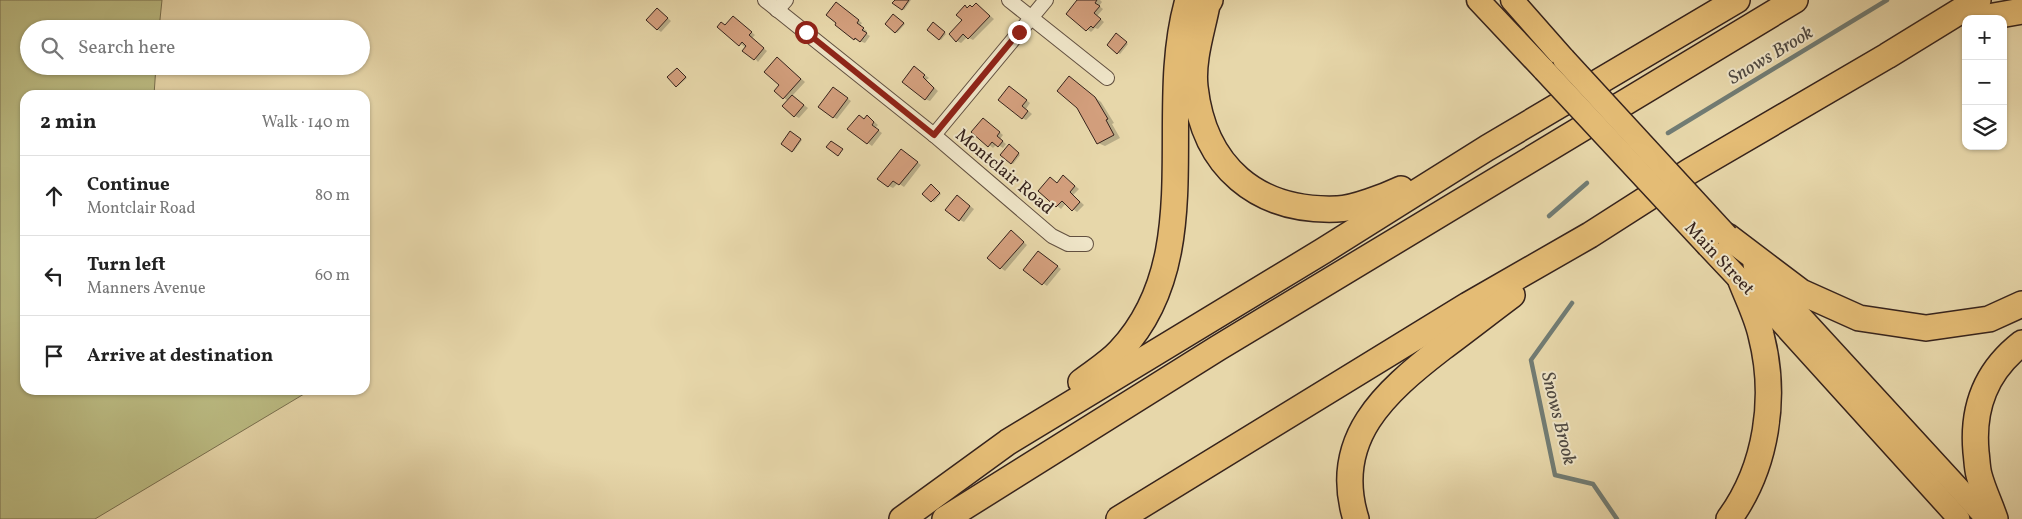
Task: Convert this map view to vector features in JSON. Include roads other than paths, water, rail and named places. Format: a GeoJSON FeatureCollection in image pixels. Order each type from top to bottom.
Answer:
{"type":"FeatureCollection","features":[{"type":"Feature","properties":{"kind":"highway"},"geometry":{"type":"LineString","coordinates":[[902,519],[1008,442],[1119,351],[1138,327],[1153,303],[1163,278],[1173,221],[1175,75],[1178,43],[1188,0]]}},
{"type":"Feature","properties":{"kind":"highway"},"geometry":{"type":"LineString","coordinates":[[1210,0],[1207,5],[1197,50],[1195,86],[1203,124],[1220,158],[1239,180],[1270,199],[1300,207],[1338,210],[1386,196],[1487,148]]}},
{"type":"Feature","properties":{"kind":"highway","name":"Main Street"},"geometry":{"type":"LineString","coordinates":[[1478,0],[1544,70],[1718,241]]}},
{"type":"Feature","properties":{"kind":"highway","name":"Main Street"},"geometry":{"type":"LineString","coordinates":[[1512,0],[1718,241],[1741,281]]}},
{"type":"Feature","properties":{"kind":"highway"},"geometry":{"type":"LineString","coordinates":[[1679,34],[1718,0]]}},
{"type":"Feature","properties":{"kind":"highway"},"geometry":{"type":"LineString","coordinates":[[1008,442],[1323,251],[1487,148],[1737,0]]}},
{"type":"Feature","properties":{"kind":"highway"},"geometry":{"type":"LineString","coordinates":[[945,519],[1218,348],[1795,0]]}},
{"type":"Feature","properties":{"kind":"highway"},"geometry":{"type":"LineString","coordinates":[[1119,519],[1468,305],[1590,235],[1690,170],[1978,0]]}},
{"type":"Feature","properties":{"kind":"highway"},"geometry":{"type":"LineString","coordinates":[[2000,15],[2022,11]]}},
{"type":"Feature","properties":{"kind":"highway"},"geometry":{"type":"LineString","coordinates":[[1930,29],[1962,22]]}},
{"type":"Feature","properties":{"kind":"highway"},"geometry":{"type":"LineString","coordinates":[[1356,519],[1350,492],[1351,461],[1356,445],[1373,412],[1401,380],[1590,235]]}},
{"type":"Feature","properties":{"kind":"highway"},"geometry":{"type":"LineString","coordinates":[[1718,241],[1801,292],[1859,318],[1926,328],[1989,319],[2022,304]]}},
{"type":"Feature","properties":{"kind":"highway"},"geometry":{"type":"LineString","coordinates":[[1729,519],[1749,485],[1764,438],[1768,412],[1767,365],[1762,342],[1741,281]]}},
{"type":"Feature","properties":{"kind":"highway"},"geometry":{"type":"LineString","coordinates":[[1995,519],[1978,473],[1975,438],[1977,408],[1987,382],[2008,354],[2022,343]]}},
{"type":"Feature","properties":{"kind":"main road","name":"Main Street"},"geometry":{"type":"LineString","coordinates":[[1718,241],[1987,519]]}},
{"type":"Feature","properties":{"kind":"main road","name":"Main Street"},"geometry":{"type":"LineString","coordinates":[[1741,281],[1778,319],[1959,519]]}},
{"type":"Feature","properties":{"kind":"street","name":"Montclair Road"},"geometry":{"type":"LineString","coordinates":[[765,0],[782,5],[1052,236],[1068,244],[1086,244]]}},
{"type":"Feature","properties":{"kind":"street"},"geometry":{"type":"LineString","coordinates":[[1009,0],[1107,78]]}},
{"type":"Feature","properties":{"kind":"street"},"geometry":{"type":"LineString","coordinates":[[934,135],[1046,0]]}},
{"type":"Feature","properties":{"kind":"waterway","name":"Snows Brook"},"geometry":{"type":"LineString","coordinates":[[1668,133],[1887,0]]}},
{"type":"Feature","properties":{"kind":"waterway","name":"Snows Brook"},"geometry":{"type":"LineString","coordinates":[[1549,216],[1587,183]]}},
{"type":"Feature","properties":{"kind":"waterway","name":"Snows Brook"},"geometry":{"type":"LineString","coordinates":[[1572,303],[1531,360],[1555,475],[1593,484],[1617,519]]}}]}
